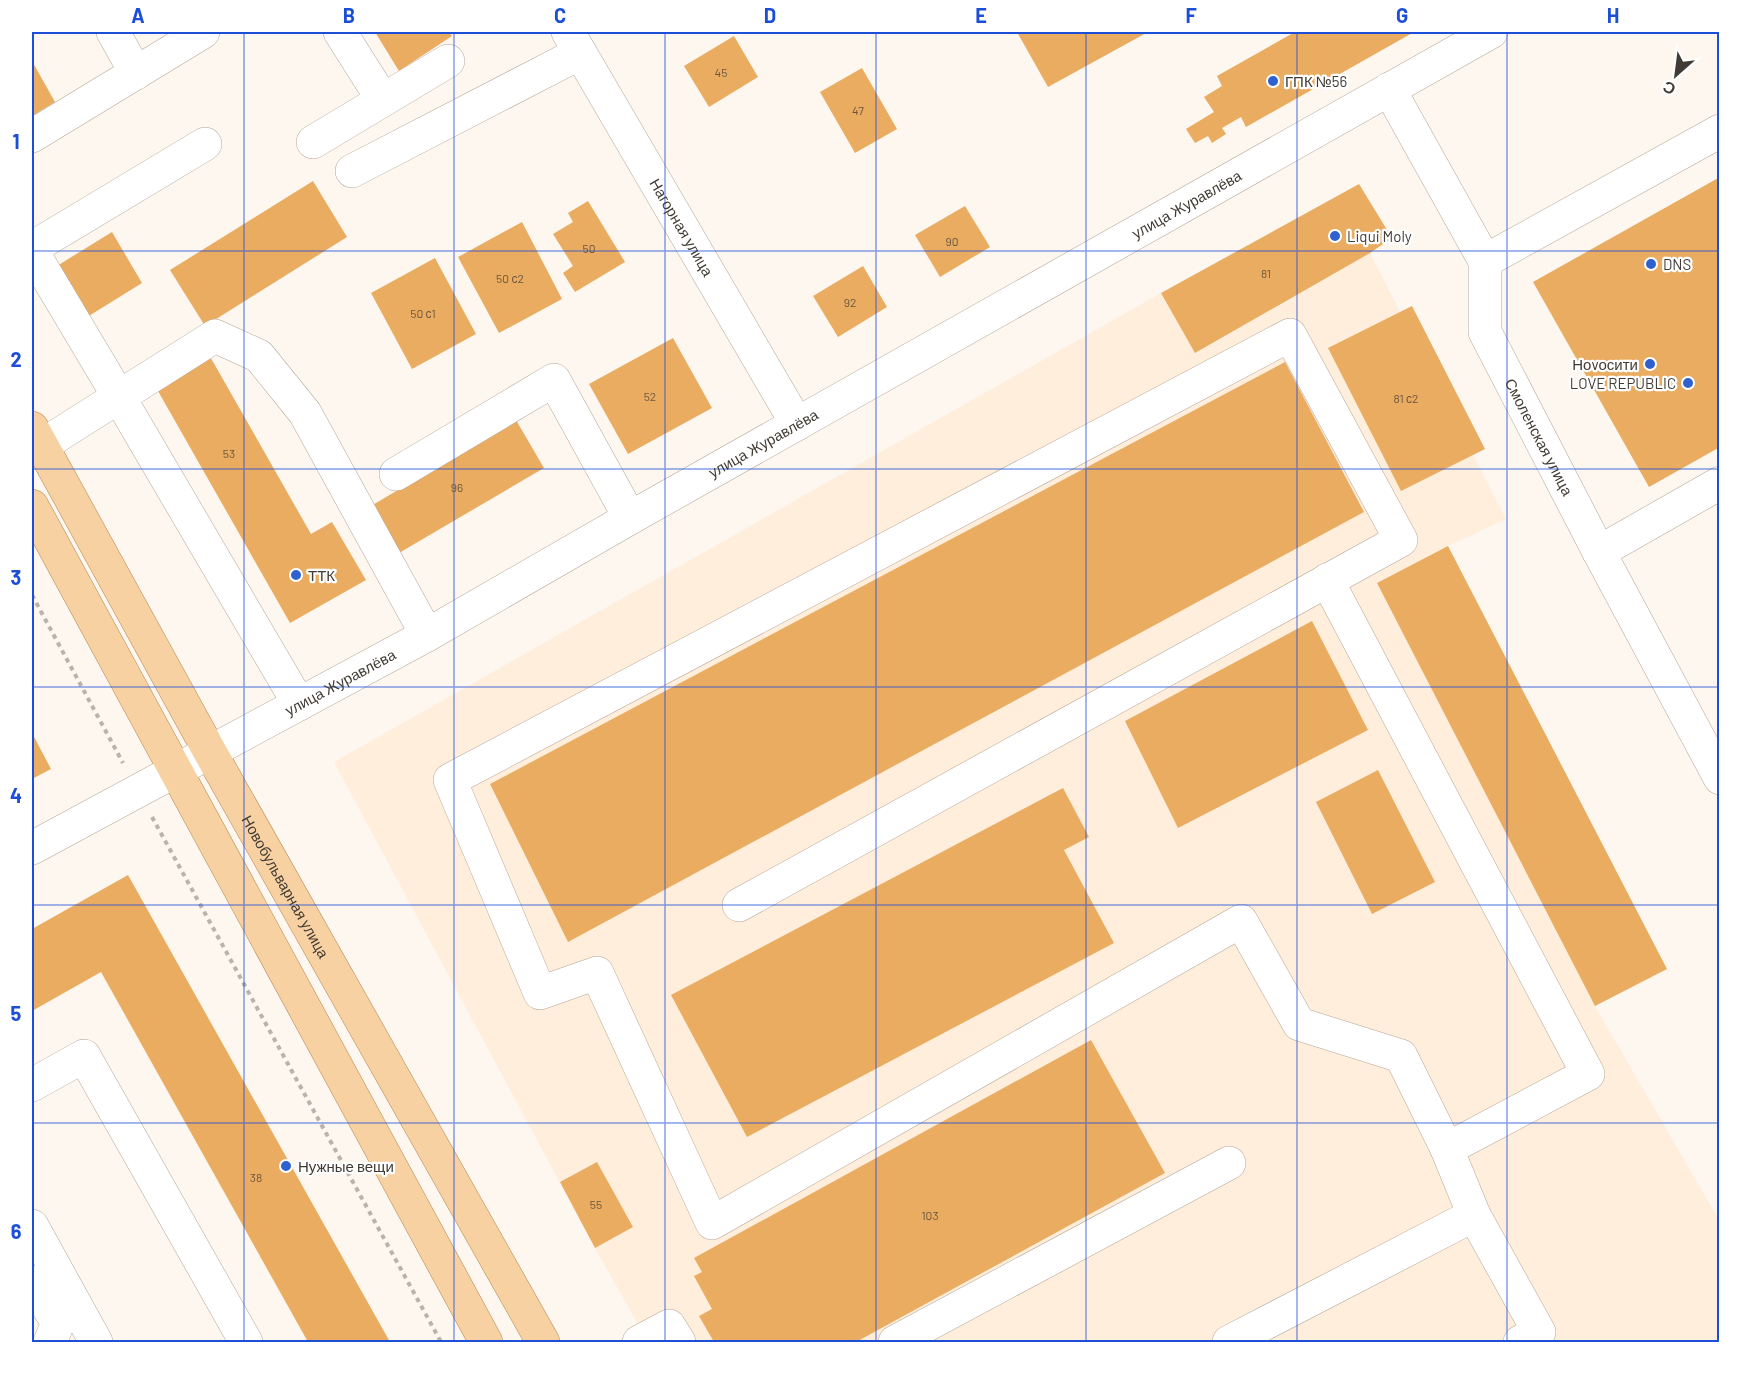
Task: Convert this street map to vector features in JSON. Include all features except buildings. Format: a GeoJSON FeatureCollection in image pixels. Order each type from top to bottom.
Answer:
{"type":"FeatureCollection","features":[{"type":"Feature","properties":{"kind":"main road","name":"Новобульварная улица"},"geometry":{"type":"LineString","coordinates":[[36,437],[210,752],[543,1342]]}},
{"type":"Feature","properties":{"kind":"main road"},"geometry":{"type":"LineString","coordinates":[[32,506],[478,1340]]}},
{"type":"Feature","properties":{"kind":"street"},"geometry":{"type":"LineString","coordinates":[[113,32],[136,73]]}},
{"type":"Feature","properties":{"kind":"street"},"geometry":{"type":"LineString","coordinates":[[32,136],[203,32]]}},
{"type":"Feature","properties":{"kind":"street"},"geometry":{"type":"LineString","coordinates":[[340,32],[383,100]]}},
{"type":"Feature","properties":{"kind":"street","name":"улица Журавлёва"},"geometry":{"type":"LineString","coordinates":[[32,848],[427,635],[1491,32]]}},
{"type":"Feature","properties":{"kind":"street"},"geometry":{"type":"LineString","coordinates":[[352,171],[574,42]]}},
{"type":"Feature","properties":{"kind":"street","name":"Нагорная улица"},"geometry":{"type":"LineString","coordinates":[[574,42],[797,424]]}},
{"type":"Feature","properties":{"kind":"street"},"geometry":{"type":"LineString","coordinates":[[313,142],[448,61]]}},
{"type":"Feature","properties":{"kind":"street","name":"Смоленская улица"},"geometry":{"type":"LineString","coordinates":[[1389,89],[1485,261],[1485,332],[1719,778]]}},
{"type":"Feature","properties":{"kind":"street"},"geometry":{"type":"LineString","coordinates":[[1485,261],[1719,131]]}},
{"type":"Feature","properties":{"kind":"street"},"geometry":{"type":"LineString","coordinates":[[205,144],[32,249],[299,704]]}},
{"type":"Feature","properties":{"kind":"street"},"geometry":{"type":"LineString","coordinates":[[739,905],[1401,540],[1290,334],[450,780],[540,993],[597,973],[712,1223],[1241,921],[1299,1024],[1401,1056],[1447,1149],[1474,1215],[1539,1332],[1520,1342]]}},
{"type":"Feature","properties":{"kind":"street"},"geometry":{"type":"LineString","coordinates":[[36,437],[119,397],[214,336],[259,356],[305,413],[427,635]]}},
{"type":"Feature","properties":{"kind":"street"},"geometry":{"type":"LineString","coordinates":[[396,474],[554,380],[630,518]]}},
{"type":"Feature","properties":{"kind":"street"},"geometry":{"type":"LineString","coordinates":[[1599,552],[1719,483]]}},
{"type":"Feature","properties":{"kind":"street"},"geometry":{"type":"LineString","coordinates":[[1328,580],[1588,1074],[1447,1149]]}},
{"type":"Feature","properties":{"kind":"street"},"geometry":{"type":"LineString","coordinates":[[32,1085],[84,1056],[246,1342]]}},
{"type":"Feature","properties":{"kind":"street"},"geometry":{"type":"LineString","coordinates":[[895,1342],[1229,1163]]}},
{"type":"Feature","properties":{"kind":"street"},"geometry":{"type":"LineString","coordinates":[[1229,1342],[1474,1215]]}},
{"type":"Feature","properties":{"kind":"street"},"geometry":{"type":"LineString","coordinates":[[32,1226],[96,1342]]}},
{"type":"Feature","properties":{"kind":"street"},"geometry":{"type":"LineString","coordinates":[[32,1282],[58,1323],[50,1342]]}},
{"type":"Feature","properties":{"kind":"street"},"geometry":{"type":"LineString","coordinates":[[639,1342],[669,1326],[679,1342]]}},
{"type":"Feature","properties":{"kind":"path"},"geometry":{"type":"LineString","coordinates":[[32,595],[441,1342]]}},
{"type":"Feature","properties":{"kind":"shaded area"},"geometry":{"type":"Polygon","coordinates":[[[1370,253],[1506,519],[1377,583],[1595,1006],[1719,1220],[1719,1342],[648,1342],[595,1248],[334,762],[1161,293],[1196,353],[1370,253]]]}},
{"type":"Feature","properties":{"kind":"place","name":"ГПК №56"},"geometry":{"type":"Point","coordinates":[1273,81]}},
{"type":"Feature","properties":{"kind":"place","name":"Liqui Moly"},"geometry":{"type":"Point","coordinates":[1335,236]}},
{"type":"Feature","properties":{"kind":"place","name":"DNS"},"geometry":{"type":"Point","coordinates":[1651,264]}},
{"type":"Feature","properties":{"kind":"place","name":"Ноvосити"},"geometry":{"type":"Point","coordinates":[1650,364]}},
{"type":"Feature","properties":{"kind":"place","name":"LOVE REPUBLIC"},"geometry":{"type":"Point","coordinates":[1688,383]}},
{"type":"Feature","properties":{"kind":"place","name":"ТТК"},"geometry":{"type":"Point","coordinates":[296,575]}},
{"type":"Feature","properties":{"kind":"place","name":"Нужные вещи"},"geometry":{"type":"Point","coordinates":[286,1166]}}]}
